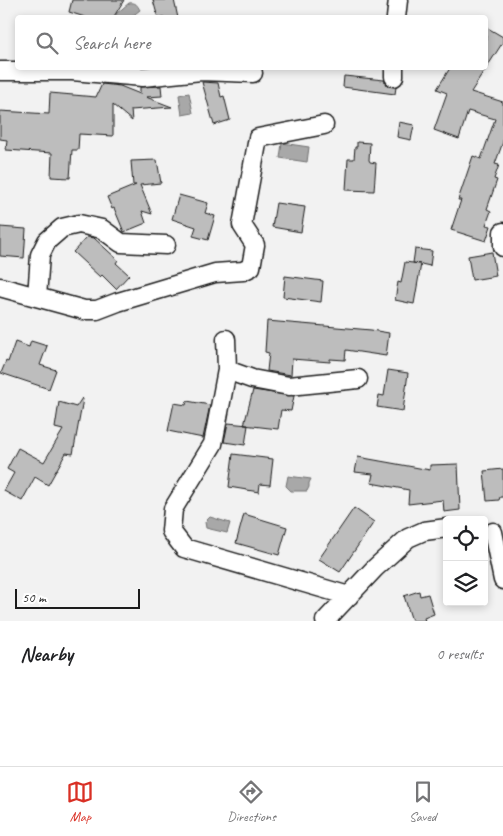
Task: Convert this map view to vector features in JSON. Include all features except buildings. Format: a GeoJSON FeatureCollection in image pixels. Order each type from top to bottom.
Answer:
{"type":"FeatureCollection","features":[{"type":"Feature","properties":{"kind":"street"},"geometry":{"type":"LineString","coordinates":[[396,15],[398,0]]}},
{"type":"Feature","properties":{"kind":"street"},"geometry":{"type":"LineString","coordinates":[[0,71],[72,71],[143,76],[201,71],[253,74]]}},
{"type":"Feature","properties":{"kind":"street"},"geometry":{"type":"LineString","coordinates":[[0,287],[84,310],[97,310],[215,273],[243,271],[251,267],[255,245],[242,225],[258,138],[324,125]]}},
{"type":"Feature","properties":{"kind":"street"},"geometry":{"type":"LineString","coordinates":[[37,297],[40,255],[47,241],[62,228],[80,224],[102,229],[121,243],[166,245]]}},
{"type":"Feature","properties":{"kind":"street"},"geometry":{"type":"LineString","coordinates":[[503,232],[503,248]]}},
{"type":"Feature","properties":{"kind":"street"},"geometry":{"type":"LineString","coordinates":[[226,339],[227,370],[213,444],[173,508],[171,531],[184,548],[348,596]]}},
{"type":"Feature","properties":{"kind":"street"},"geometry":{"type":"LineString","coordinates":[[227,370],[252,379],[289,386],[358,379]]}},
{"type":"Feature","properties":{"kind":"street"},"geometry":{"type":"LineString","coordinates":[[325,621],[382,561],[408,538],[424,531],[443,529]]}},
{"type":"Feature","properties":{"kind":"street"},"geometry":{"type":"LineString","coordinates":[[494,532],[503,580]]}},
{"type":"Feature","properties":{"kind":"shaded area"},"geometry":{"type":"Polygon","coordinates":[[[129,3],[135,3],[140,10],[134,15],[116,14],[129,3]]]}},
{"type":"Feature","properties":{"kind":"shaded area"},"geometry":{"type":"Polygon","coordinates":[[[189,93],[193,113],[182,115],[179,95],[189,93]]]}},
{"type":"Feature","properties":{"kind":"shaded area"},"geometry":{"type":"Polygon","coordinates":[[[282,143],[309,147],[307,162],[280,158],[282,143]]]}},
{"type":"Feature","properties":{"kind":"shaded area"},"geometry":{"type":"Polygon","coordinates":[[[288,476],[311,479],[307,491],[291,491],[286,486],[288,476]]]}},
{"type":"Feature","properties":{"kind":"shaded area"},"geometry":{"type":"Polygon","coordinates":[[[210,517],[230,523],[227,533],[206,528],[205,522],[210,517]]]}}]}
